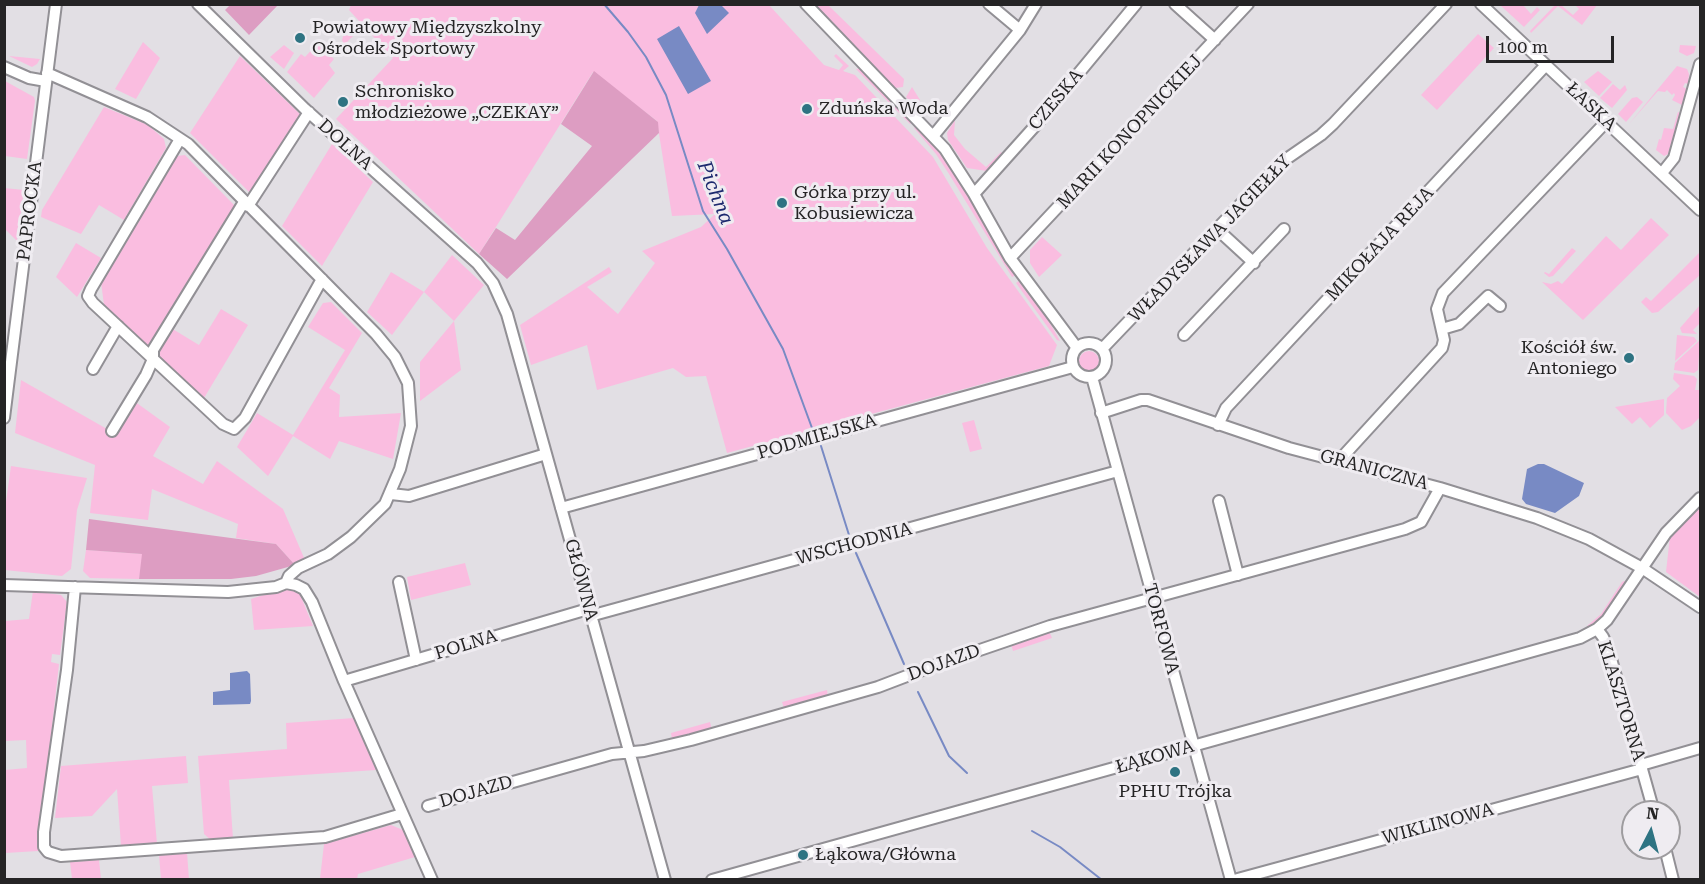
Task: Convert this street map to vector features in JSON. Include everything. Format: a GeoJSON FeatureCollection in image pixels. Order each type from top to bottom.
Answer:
{"type":"FeatureCollection","features":[{"type":"Feature","properties":{"kind":"street","name":"PAPROCKA"},"geometry":{"type":"LineString","coordinates":[[4,418],[56,4]]}},
{"type":"Feature","properties":{"kind":"street","name":"DOLNA"},"geometry":{"type":"LineString","coordinates":[[198,4],[309,112],[477,263],[493,283]]}},
{"type":"Feature","properties":{"kind":"street"},"geometry":{"type":"LineString","coordinates":[[806,4],[934,135],[974,194],[1010,258],[1077,348]]}},
{"type":"Feature","properties":{"kind":"street"},"geometry":{"type":"LineString","coordinates":[[989,4],[1020,30]]}},
{"type":"Feature","properties":{"kind":"street"},"geometry":{"type":"LineString","coordinates":[[934,135],[1020,30],[1036,4]]}},
{"type":"Feature","properties":{"kind":"street","name":"CZESKA"},"geometry":{"type":"LineString","coordinates":[[974,194],[1035,126],[1136,4]]}},
{"type":"Feature","properties":{"kind":"street"},"geometry":{"type":"LineString","coordinates":[[1175,4],[1215,40]]}},
{"type":"Feature","properties":{"kind":"street","name":"MARII KONOPNICKIEJ"},"geometry":{"type":"LineString","coordinates":[[1010,258],[1248,4]]}},
{"type":"Feature","properties":{"kind":"street","name":"WŁADYSŁAWA JAGIEŁŁY"},"geometry":{"type":"LineString","coordinates":[[1102,349],[1279,164],[1333,124],[1446,4]]}},
{"type":"Feature","properties":{"kind":"street","name":"ŁASKA"},"geometry":{"type":"LineString","coordinates":[[1481,4],[1701,210]]}},
{"type":"Feature","properties":{"kind":"street","name":"MIKOŁAJA REJA"},"geometry":{"type":"LineString","coordinates":[[1218,425],[1226,408],[1546,65]]}},
{"type":"Feature","properties":{"kind":"street"},"geometry":{"type":"LineString","coordinates":[[1662,173],[1674,158],[1700,65]]}},
{"type":"Feature","properties":{"kind":"street"},"geometry":{"type":"LineString","coordinates":[[4,67],[29,78],[47,77],[147,117],[180,139],[210,166],[322,279],[395,357],[408,383],[411,426],[391,494],[385,504],[351,537],[328,554],[298,568],[289,576],[286,584]]}},
{"type":"Feature","properties":{"kind":"street"},"geometry":{"type":"LineString","coordinates":[[112,431],[153,359],[153,350],[246,204],[309,112]]}},
{"type":"Feature","properties":{"kind":"street"},"geometry":{"type":"LineString","coordinates":[[1340,462],[1442,348],[1444,340],[1437,309],[1443,293],[1606,122]]}},
{"type":"Feature","properties":{"kind":"street"},"geometry":{"type":"LineString","coordinates":[[180,139],[88,296],[93,303],[223,424],[234,429],[245,418],[322,279]]}},
{"type":"Feature","properties":{"kind":"street"},"geometry":{"type":"LineString","coordinates":[[1217,229],[1254,263]]}},
{"type":"Feature","properties":{"kind":"street"},"geometry":{"type":"LineString","coordinates":[[1184,335],[1284,229]]}},
{"type":"Feature","properties":{"kind":"street","name":"GŁÓWNA"},"geometry":{"type":"LineString","coordinates":[[493,283],[507,314],[665,879]]}},
{"type":"Feature","properties":{"kind":"street"},"geometry":{"type":"LineString","coordinates":[[1442,329],[1459,324],[1488,296],[1500,306]]}},
{"type":"Feature","properties":{"kind":"street"},"geometry":{"type":"LineString","coordinates":[[4,324],[16,326]]}},
{"type":"Feature","properties":{"kind":"street"},"geometry":{"type":"LineString","coordinates":[[93,369],[118,326]]}},
{"type":"Feature","properties":{"kind":"street"},"geometry":{"type":"LineString","coordinates":[[1093,344],[1102,349],[1106,364],[1101,373],[1092,377],[1081,376],[1074,367],[1072,357],[1077,348],[1093,344]]}},
{"type":"Feature","properties":{"kind":"street","name":"PODMIEJSKA"},"geometry":{"type":"LineString","coordinates":[[561,508],[1074,367]]}},
{"type":"Feature","properties":{"kind":"street","name":"TORFOWA"},"geometry":{"type":"LineString","coordinates":[[1092,377],[1193,747],[1233,879]]}},
{"type":"Feature","properties":{"kind":"street","name":"GRANICZNA"},"geometry":{"type":"LineString","coordinates":[[1101,413],[1141,400],[1148,400],[1218,425],[1340,462],[1440,488],[1563,527],[1642,568],[1701,607]]}},
{"type":"Feature","properties":{"kind":"street"},"geometry":{"type":"LineString","coordinates":[[391,494],[409,496],[546,454]]}},
{"type":"Feature","properties":{"kind":"street","name":"WSCHODNIA"},"geometry":{"type":"LineString","coordinates":[[589,613],[1118,471]]}},
{"type":"Feature","properties":{"kind":"street","name":"DOJAZD"},"geometry":{"type":"LineString","coordinates":[[428,806],[612,754],[644,751],[691,740],[879,687],[1050,626],[1414,526],[1426,514],[1440,488]]}},
{"type":"Feature","properties":{"kind":"street","name":"KLASZTORNA"},"geometry":{"type":"LineString","coordinates":[[1651,800],[1608,648],[1597,629],[1607,620],[1666,532],[1701,498]]}},
{"type":"Feature","properties":{"kind":"street"},"geometry":{"type":"LineString","coordinates":[[1219,501],[1238,575]]}},
{"type":"Feature","properties":{"kind":"street"},"geometry":{"type":"LineString","coordinates":[[399,582],[416,660]]}},
{"type":"Feature","properties":{"kind":"street"},"geometry":{"type":"LineString","coordinates":[[4,585],[228,592],[261,590],[286,584],[304,589],[312,602],[344,681],[432,879]]}},
{"type":"Feature","properties":{"kind":"street"},"geometry":{"type":"LineString","coordinates":[[75,587],[67,670],[44,832],[44,847],[48,852],[61,856],[325,837],[402,814]]}},
{"type":"Feature","properties":{"kind":"street","name":"POLNA"},"geometry":{"type":"LineString","coordinates":[[344,681],[589,613]]}},
{"type":"Feature","properties":{"kind":"street","name":"ŁĄKOWA"},"geometry":{"type":"LineString","coordinates":[[711,879],[1562,645],[1597,629]]}},
{"type":"Feature","properties":{"kind":"street","name":"WIKLINOWA"},"geometry":{"type":"LineString","coordinates":[[1233,879],[1642,767],[1701,748]]}},
{"type":"Feature","properties":{"kind":"street"},"geometry":{"type":"LineString","coordinates":[[1668,860],[1673,879]]}},
{"type":"Feature","properties":{"kind":"shaded area"},"geometry":{"type":"Polygon","coordinates":[[[1556,4],[1561,5],[1573,15],[1579,9],[1575,5],[1597,5],[1582,25],[1558,6],[1531,33],[1530,31],[1556,4]]]}},
{"type":"Feature","properties":{"kind":"shaded area"},"geometry":{"type":"Polygon","coordinates":[[[230,5],[278,5],[249,35],[225,10],[230,5]]]}},
{"type":"Feature","properties":{"kind":"shaded area"},"geometry":{"type":"Polygon","coordinates":[[[351,5],[769,5],[824,65],[839,70],[843,65],[834,56],[836,54],[849,66],[843,71],[855,75],[933,157],[987,248],[1057,345],[1049,366],[727,453],[706,376],[686,377],[673,368],[597,390],[587,345],[531,365],[520,325],[609,267],[612,272],[587,287],[618,314],[655,263],[642,251],[701,227],[715,214],[672,216],[657,121],[593,72],[479,254],[336,119],[393,58],[349,10],[351,5]]]}},
{"type":"Feature","properties":{"kind":"shaded area"},"geometry":{"type":"Polygon","coordinates":[[[814,5],[828,5],[904,79],[903,87],[895,88],[814,5]]]}},
{"type":"Feature","properties":{"kind":"shaded area"},"geometry":{"type":"Polygon","coordinates":[[[1500,5],[1523,5],[1531,14],[1537,7],[1540,10],[1524,27],[1500,5]]]}},
{"type":"Feature","properties":{"kind":"shaded area"},"geometry":{"type":"Polygon","coordinates":[[[347,23],[357,32],[344,45],[342,40],[347,23]]]}},
{"type":"Feature","properties":{"kind":"shaded area"},"geometry":{"type":"Polygon","coordinates":[[[1478,34],[1494,48],[1437,110],[1421,95],[1478,34]]]}},
{"type":"Feature","properties":{"kind":"shaded area"},"geometry":{"type":"Polygon","coordinates":[[[143,42],[160,58],[136,99],[115,89],[143,42]]]}},
{"type":"Feature","properties":{"kind":"shaded area"},"geometry":{"type":"Polygon","coordinates":[[[317,44],[334,59],[329,65],[335,73],[314,98],[287,72],[301,54],[305,57],[317,44]]]}},
{"type":"Feature","properties":{"kind":"shaded area"},"geometry":{"type":"Polygon","coordinates":[[[284,45],[294,53],[284,69],[270,57],[284,45]]]}},
{"type":"Feature","properties":{"kind":"shaded area"},"geometry":{"type":"Polygon","coordinates":[[[1680,45],[1696,46],[1694,53],[1687,56],[1679,52],[1680,45]]]}},
{"type":"Feature","properties":{"kind":"shaded area"},"geometry":{"type":"Polygon","coordinates":[[[9,56],[40,59],[32,67],[9,56]]]}},
{"type":"Feature","properties":{"kind":"shaded area"},"geometry":{"type":"Polygon","coordinates":[[[240,56],[302,116],[252,195],[190,133],[240,56]]]}},
{"type":"Feature","properties":{"kind":"shaded area"},"geometry":{"type":"Polygon","coordinates":[[[1677,66],[1687,69],[1689,74],[1688,84],[1685,83],[1683,87],[1687,89],[1682,105],[1672,100],[1674,93],[1672,95],[1667,90],[1658,91],[1629,124],[1677,66]]]}},
{"type":"Feature","properties":{"kind":"shaded area"},"geometry":{"type":"Polygon","coordinates":[[[861,68],[913,121],[910,124],[856,69],[861,68]]]}},
{"type":"Feature","properties":{"kind":"shaded area"},"geometry":{"type":"Polygon","coordinates":[[[594,71],[658,122],[659,133],[507,279],[479,254],[496,228],[515,240],[592,146],[561,124],[594,71]]]}},
{"type":"Feature","properties":{"kind":"shaded area"},"geometry":{"type":"Polygon","coordinates":[[[1598,71],[1612,82],[1599,96],[1584,82],[1598,71]]]}},
{"type":"Feature","properties":{"kind":"shaded area"},"geometry":{"type":"Polygon","coordinates":[[[5,81],[34,97],[27,159],[5,156],[5,81]]]}},
{"type":"Feature","properties":{"kind":"shaded area"},"geometry":{"type":"Polygon","coordinates":[[[1613,84],[1620,90],[1625,85],[1627,90],[1612,108],[1600,98],[1613,84]]]}},
{"type":"Feature","properties":{"kind":"shaded area"},"geometry":{"type":"Polygon","coordinates":[[[912,87],[920,100],[914,106],[906,97],[912,87]]]}},
{"type":"Feature","properties":{"kind":"shaded area"},"geometry":{"type":"Polygon","coordinates":[[[1637,97],[1643,102],[1626,122],[1618,114],[1632,98],[1637,97]]]}},
{"type":"Feature","properties":{"kind":"shaded area"},"geometry":{"type":"Polygon","coordinates":[[[104,107],[148,125],[164,139],[166,148],[124,220],[99,205],[81,234],[41,217],[42,210],[104,107]]]}},
{"type":"Feature","properties":{"kind":"shaded area"},"geometry":{"type":"Polygon","coordinates":[[[1678,112],[1680,113],[1668,154],[1664,156],[1656,150],[1659,139],[1661,140],[1664,128],[1673,129],[1678,112]]]}},
{"type":"Feature","properties":{"kind":"shaded area"},"geometry":{"type":"Polygon","coordinates":[[[955,120],[954,135],[965,149],[986,167],[1001,152],[1003,154],[987,171],[967,168],[948,140],[947,133],[955,120]]]}},
{"type":"Feature","properties":{"kind":"shaded area"},"geometry":{"type":"Polygon","coordinates":[[[917,125],[950,166],[1016,275],[1012,277],[936,154],[914,128],[917,125]]]}},
{"type":"Feature","properties":{"kind":"shaded area"},"geometry":{"type":"Polygon","coordinates":[[[332,144],[373,182],[322,266],[282,226],[332,144]]]}},
{"type":"Feature","properties":{"kind":"shaded area"},"geometry":{"type":"Polygon","coordinates":[[[185,155],[236,207],[150,348],[104,305],[101,282],[177,156],[185,155]]]}},
{"type":"Feature","properties":{"kind":"shaded area"},"geometry":{"type":"Polygon","coordinates":[[[4,188],[24,190],[17,241],[5,229],[4,188]]]}},
{"type":"Feature","properties":{"kind":"shaded area"},"geometry":{"type":"Polygon","coordinates":[[[1651,218],[1669,235],[1583,320],[1542,282],[1551,284],[1558,281],[1562,284],[1606,236],[1621,250],[1651,218]]]}},
{"type":"Feature","properties":{"kind":"shaded area"},"geometry":{"type":"Polygon","coordinates":[[[1042,237],[1062,255],[1039,277],[1030,263],[1030,250],[1042,237]]]}},
{"type":"Feature","properties":{"kind":"shaded area"},"geometry":{"type":"Polygon","coordinates":[[[76,243],[101,258],[77,297],[56,277],[76,243]]]}},
{"type":"Feature","properties":{"kind":"shaded area"},"geometry":{"type":"Polygon","coordinates":[[[1572,248],[1576,251],[1553,276],[1549,277],[1544,273],[1549,274],[1572,248]]]}},
{"type":"Feature","properties":{"kind":"shaded area"},"geometry":{"type":"Polygon","coordinates":[[[1700,252],[1700,275],[1658,312],[1652,313],[1641,302],[1646,297],[1651,301],[1700,252]]]}},
{"type":"Feature","properties":{"kind":"shaded area"},"geometry":{"type":"Polygon","coordinates":[[[452,255],[484,285],[454,321],[424,292],[452,255]]]}},
{"type":"Feature","properties":{"kind":"shaded area"},"geometry":{"type":"Polygon","coordinates":[[[391,272],[424,292],[392,335],[367,312],[391,272]]]}},
{"type":"Feature","properties":{"kind":"shaded area"},"geometry":{"type":"Polygon","coordinates":[[[1020,280],[1051,325],[1060,341],[1016,283],[1020,280]]]}},
{"type":"Feature","properties":{"kind":"shaded area"},"geometry":{"type":"Polygon","coordinates":[[[331,302],[362,333],[329,388],[340,395],[339,417],[401,413],[393,459],[339,441],[330,459],[293,436],[268,476],[237,447],[257,413],[293,435],[345,350],[308,327],[323,303],[331,302]]]}},
{"type":"Feature","properties":{"kind":"shaded area"},"geometry":{"type":"Polygon","coordinates":[[[1700,305],[1700,323],[1693,330],[1697,334],[1682,333],[1680,328],[1700,305]]]}},
{"type":"Feature","properties":{"kind":"shaded area"},"geometry":{"type":"Polygon","coordinates":[[[221,309],[248,325],[204,398],[155,353],[171,328],[199,345],[221,309]]]}},
{"type":"Feature","properties":{"kind":"shaded area"},"geometry":{"type":"Polygon","coordinates":[[[454,321],[461,370],[420,401],[420,362],[454,321]]]}},
{"type":"Feature","properties":{"kind":"shaded area"},"geometry":{"type":"Polygon","coordinates":[[[1677,335],[1694,337],[1697,341],[1675,361],[1677,335]]]}},
{"type":"Feature","properties":{"kind":"shaded area"},"geometry":{"type":"Polygon","coordinates":[[[1700,340],[1698,370],[1694,373],[1674,370],[1675,363],[1700,340]]]}},
{"type":"Feature","properties":{"kind":"shaded area"},"geometry":{"type":"Polygon","coordinates":[[[1089,351],[1096,354],[1099,361],[1096,368],[1089,371],[1082,368],[1079,361],[1082,354],[1089,351]]]}},
{"type":"Feature","properties":{"kind":"shaded area"},"geometry":{"type":"Polygon","coordinates":[[[1674,373],[1694,376],[1697,379],[1695,390],[1700,390],[1700,417],[1691,426],[1682,430],[1666,413],[1667,398],[1680,386],[1673,379],[1674,373]]]}},
{"type":"Feature","properties":{"kind":"shaded area"},"geometry":{"type":"Polygon","coordinates":[[[21,380],[114,433],[134,401],[170,427],[153,456],[203,484],[217,461],[283,509],[305,560],[295,565],[276,544],[236,538],[238,524],[152,489],[148,520],[90,513],[95,465],[15,433],[21,380]]]}},
{"type":"Feature","properties":{"kind":"shaded area"},"geometry":{"type":"Polygon","coordinates":[[[1664,399],[1664,415],[1650,428],[1640,417],[1632,424],[1615,407],[1664,399]]]}},
{"type":"Feature","properties":{"kind":"shaded area"},"geometry":{"type":"Polygon","coordinates":[[[974,420],[982,449],[970,452],[962,423],[974,420]]]}},
{"type":"Feature","properties":{"kind":"shaded area"},"geometry":{"type":"Polygon","coordinates":[[[11,466],[87,478],[77,510],[71,569],[62,576],[5,570],[4,516],[11,466]]]}},
{"type":"Feature","properties":{"kind":"shaded area"},"geometry":{"type":"Polygon","coordinates":[[[1700,507],[1700,597],[1666,572],[1670,536],[1700,507]]]}},
{"type":"Feature","properties":{"kind":"shaded area"},"geometry":{"type":"Polygon","coordinates":[[[89,519],[276,544],[295,565],[256,576],[231,579],[139,579],[142,554],[86,550],[89,519]]]}},
{"type":"Feature","properties":{"kind":"shaded area"},"geometry":{"type":"Polygon","coordinates":[[[86,550],[143,554],[139,579],[90,578],[83,571],[86,550]]]}},
{"type":"Feature","properties":{"kind":"shaded area"},"geometry":{"type":"Polygon","coordinates":[[[465,563],[471,585],[411,600],[407,577],[465,563]]]}},
{"type":"Feature","properties":{"kind":"shaded area"},"geometry":{"type":"Polygon","coordinates":[[[1624,581],[1627,583],[1604,615],[1589,628],[1587,626],[1601,614],[1624,581]]]}},
{"type":"Feature","properties":{"kind":"shaded area"},"geometry":{"type":"Polygon","coordinates":[[[288,587],[299,592],[313,626],[254,630],[251,599],[288,587]]]}},
{"type":"Feature","properties":{"kind":"shaded area"},"geometry":{"type":"Polygon","coordinates":[[[33,591],[61,595],[67,602],[60,655],[52,654],[51,662],[59,664],[38,851],[5,853],[5,770],[27,768],[26,740],[5,741],[5,621],[29,619],[33,591]]]}},
{"type":"Feature","properties":{"kind":"shaded area"},"geometry":{"type":"Polygon","coordinates":[[[1049,631],[1052,638],[1013,651],[1011,644],[1049,631]]]}},
{"type":"Feature","properties":{"kind":"shaded area"},"geometry":{"type":"Polygon","coordinates":[[[827,690],[828,697],[784,708],[782,702],[827,690]]]}},
{"type":"Feature","properties":{"kind":"shaded area"},"geometry":{"type":"Polygon","coordinates":[[[354,718],[376,770],[229,780],[233,839],[211,840],[204,834],[198,756],[287,749],[286,723],[354,718]]]}},
{"type":"Feature","properties":{"kind":"shaded area"},"geometry":{"type":"Polygon","coordinates":[[[710,722],[712,730],[672,739],[671,733],[710,722]]]}},
{"type":"Feature","properties":{"kind":"shaded area"},"geometry":{"type":"Polygon","coordinates":[[[186,756],[188,783],[152,786],[157,844],[121,846],[117,789],[92,816],[55,818],[61,766],[186,756]]]}},
{"type":"Feature","properties":{"kind":"shaded area"},"geometry":{"type":"Polygon","coordinates":[[[391,825],[403,830],[415,857],[358,874],[357,879],[320,879],[324,844],[391,825]]]}},
{"type":"Feature","properties":{"kind":"shaded area"},"geometry":{"type":"Polygon","coordinates":[[[187,853],[189,879],[161,879],[159,855],[187,853]]]}},
{"type":"Feature","properties":{"kind":"shaded area"},"geometry":{"type":"Polygon","coordinates":[[[99,860],[101,879],[72,879],[70,862],[99,860]]]}},
{"type":"Feature","properties":{"kind":"water"},"geometry":{"type":"Polygon","coordinates":[[[699,5],[721,5],[729,13],[707,34],[695,13],[699,5]]]}},
{"type":"Feature","properties":{"kind":"water"},"geometry":{"type":"Polygon","coordinates":[[[679,26],[711,81],[688,94],[657,39],[679,26]]]}},
{"type":"Feature","properties":{"kind":"water"},"geometry":{"type":"Polygon","coordinates":[[[1544,464],[1584,483],[1579,496],[1555,513],[1526,504],[1522,499],[1527,469],[1544,464]]]}},
{"type":"Feature","properties":{"kind":"water"},"geometry":{"type":"Polygon","coordinates":[[[247,671],[250,674],[250,704],[213,705],[213,692],[230,690],[230,673],[247,671]]]}},
{"type":"Feature","properties":{"kind":"waterway","name":"Pichna"},"geometry":{"type":"LineString","coordinates":[[604,4],[646,57],[666,95],[703,211],[783,349],[812,428]]}},
{"type":"Feature","properties":{"kind":"waterway","name":"Pichna"},"geometry":{"type":"LineString","coordinates":[[821,446],[849,535]]}},
{"type":"Feature","properties":{"kind":"waterway","name":"Pichna"},"geometry":{"type":"LineString","coordinates":[[856,553],[904,664]]}},
{"type":"Feature","properties":{"kind":"waterway","name":"Pichna"},"geometry":{"type":"LineString","coordinates":[[918,692],[949,756],[967,773]]}},
{"type":"Feature","properties":{"kind":"waterway","name":"Pichna"},"geometry":{"type":"LineString","coordinates":[[1032,831],[1060,847],[1102,880]]}},
{"type":"Feature","properties":{"kind":"place","name":"Powiatowy Międzyszkolny Ośrodek Sportowy"},"geometry":{"type":"Point","coordinates":[300,38]}},
{"type":"Feature","properties":{"kind":"place","name":"Schronisko młodzieżowe „CZEKAY”"},"geometry":{"type":"Point","coordinates":[343,102]}},
{"type":"Feature","properties":{"kind":"place","name":"Zduńska Woda"},"geometry":{"type":"Point","coordinates":[807,109]}},
{"type":"Feature","properties":{"kind":"place","name":"Górka przy ul. Kobusiewicza"},"geometry":{"type":"Point","coordinates":[782,203]}},
{"type":"Feature","properties":{"kind":"place","name":"Kościół św. Antoniego"},"geometry":{"type":"Point","coordinates":[1629,358]}},
{"type":"Feature","properties":{"kind":"place","name":"PPHU Trójka"},"geometry":{"type":"Point","coordinates":[1175,772]}},
{"type":"Feature","properties":{"kind":"place","name":"Łąkowa/Główna"},"geometry":{"type":"Point","coordinates":[803,855]}}]}
